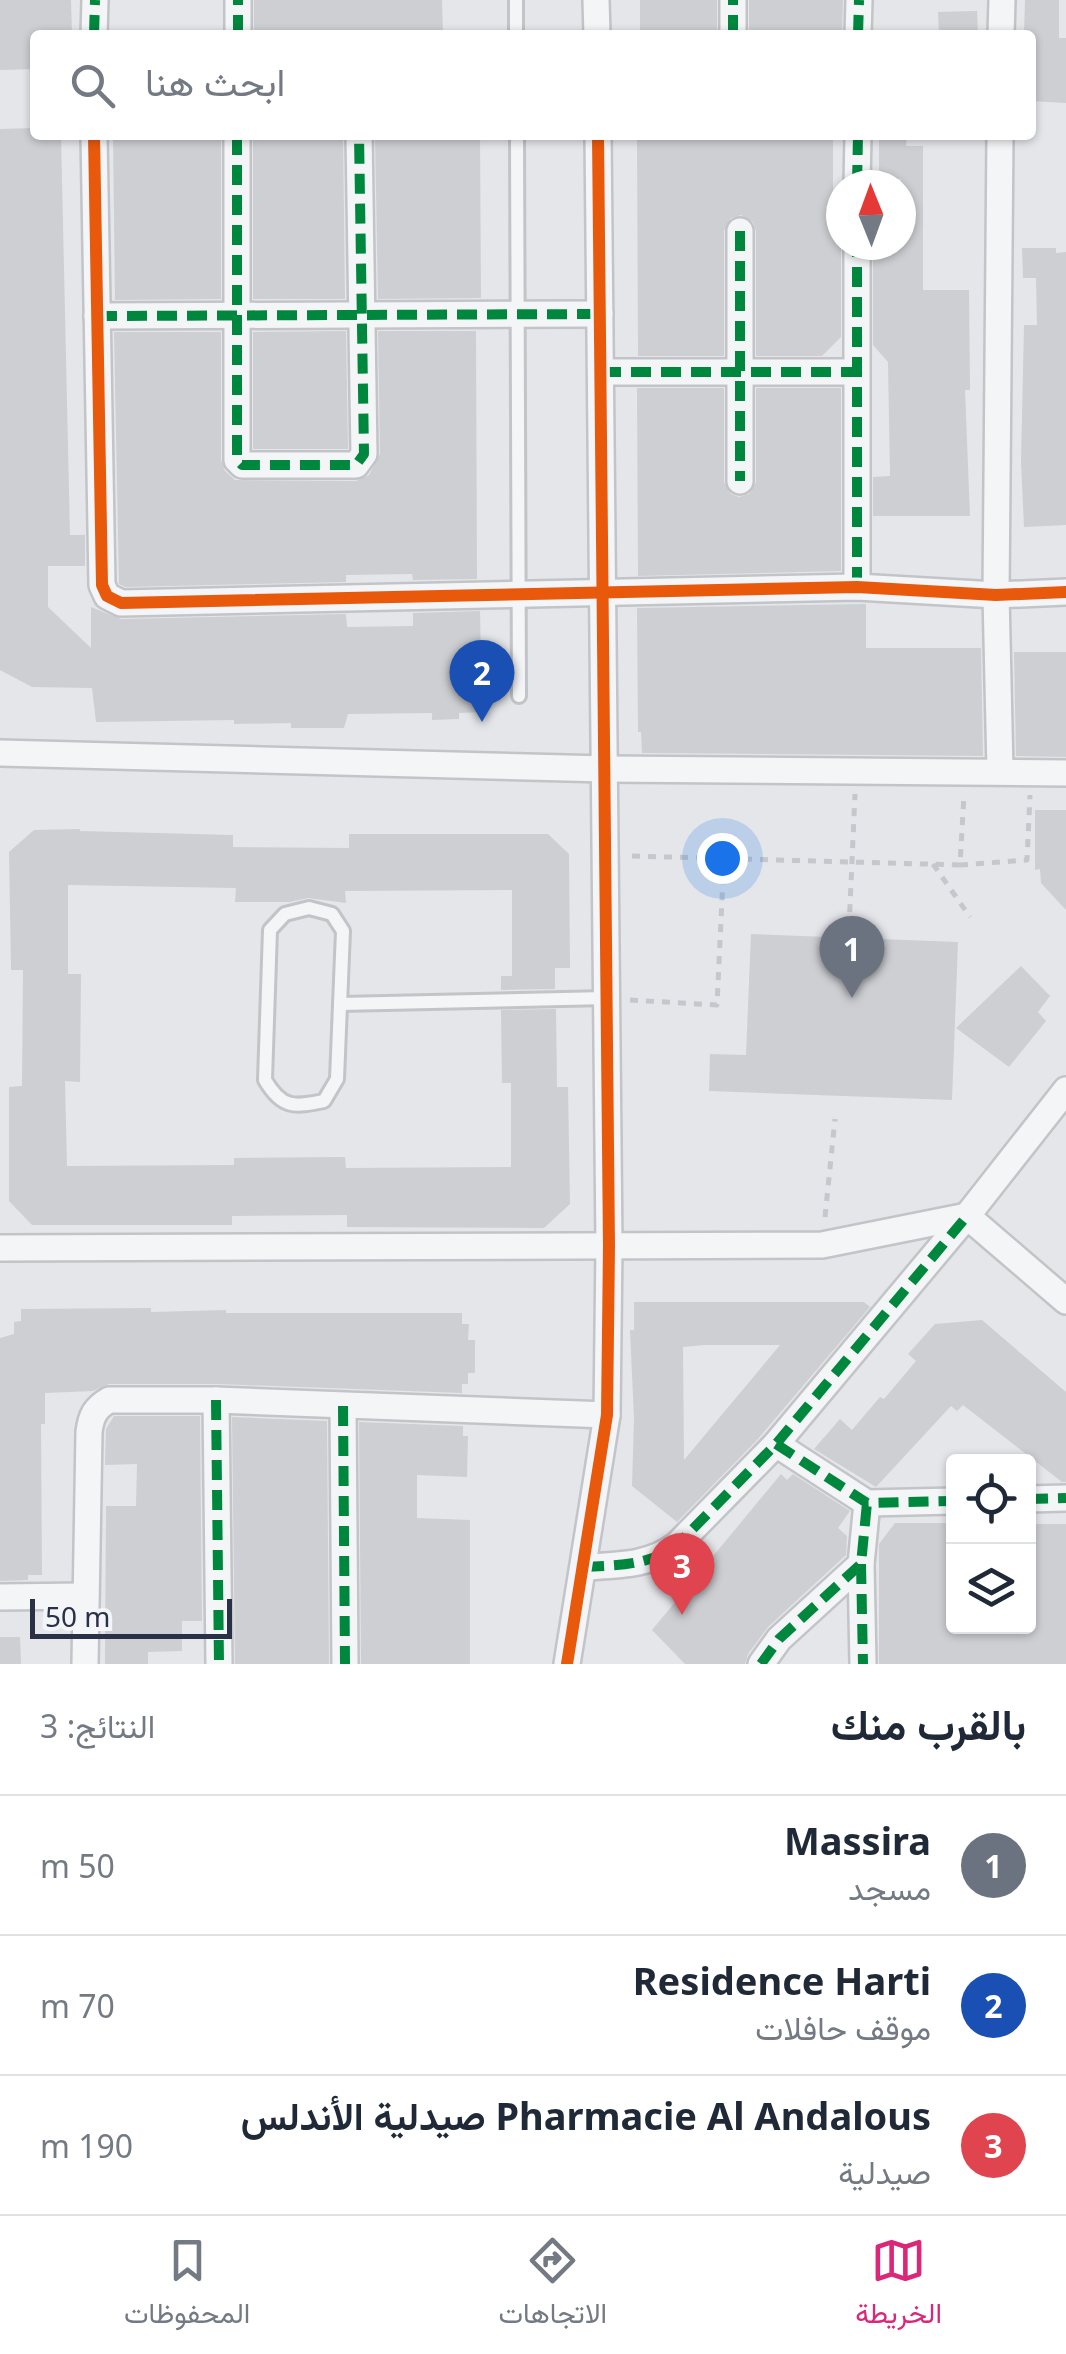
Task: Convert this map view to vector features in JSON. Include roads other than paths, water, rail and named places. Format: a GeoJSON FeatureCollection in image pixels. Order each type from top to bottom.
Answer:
{"type":"FeatureCollection","features":[{"type":"Feature","properties":{"kind":"street"},"geometry":{"type":"LineString","coordinates":[[94,30],[95,0]]}},
{"type":"Feature","properties":{"kind":"street"},"geometry":{"type":"LineString","coordinates":[[238,0],[238,30]]}},
{"type":"Feature","properties":{"kind":"street"},"geometry":{"type":"LineString","coordinates":[[596,0],[597,30]]}},
{"type":"Feature","properties":{"kind":"street"},"geometry":{"type":"LineString","coordinates":[[732,30],[733,0]]}},
{"type":"Feature","properties":{"kind":"street"},"geometry":{"type":"LineString","coordinates":[[858,30],[859,0]]}},
{"type":"Feature","properties":{"kind":"street"},"geometry":{"type":"LineString","coordinates":[[1001,30],[1002,0]]}},
{"type":"Feature","properties":{"kind":"street"},"geometry":{"type":"LineString","coordinates":[[94,140],[102,585],[107,596],[121,603],[857,587],[996,596],[1066,592]]}},
{"type":"Feature","properties":{"kind":"street"},"geometry":{"type":"LineString","coordinates":[[237,140],[237,460],[242,465],[356,465],[364,454],[359,140]]}},
{"type":"Feature","properties":{"kind":"street"},"geometry":{"type":"LineString","coordinates":[[566,1664],[607,1415],[610,1246],[598,140]]}},
{"type":"Feature","properties":{"kind":"street"},"geometry":{"type":"LineString","coordinates":[[858,140],[858,170]]}},
{"type":"Feature","properties":{"kind":"street"},"geometry":{"type":"LineString","coordinates":[[1000,140],[996,596],[1000,770]]}},
{"type":"Feature","properties":{"kind":"street"},"geometry":{"type":"LineString","coordinates":[[740,231],[740,481]]}},
{"type":"Feature","properties":{"kind":"street"},"geometry":{"type":"LineString","coordinates":[[857,260],[857,587]]}},
{"type":"Feature","properties":{"kind":"street"},"geometry":{"type":"LineString","coordinates":[[97,316],[600,314]]}},
{"type":"Feature","properties":{"kind":"street"},"geometry":{"type":"LineString","coordinates":[[601,372],[856,372]]}},
{"type":"Feature","properties":{"kind":"street"},"geometry":{"type":"LineString","coordinates":[[0,753],[606,769],[1000,770],[1066,774]]}},
{"type":"Feature","properties":{"kind":"street"},"geometry":{"type":"LineString","coordinates":[[584,1567],[647,1562],[677,1545],[776,1444],[967,1216],[1066,1090]]}},
{"type":"Feature","properties":{"kind":"street"},"geometry":{"type":"LineString","coordinates":[[0,1248],[822,1245],[967,1216]]}},
{"type":"Feature","properties":{"kind":"street"},"geometry":{"type":"LineString","coordinates":[[967,1216],[1066,1301]]}},
{"type":"Feature","properties":{"kind":"street"},"geometry":{"type":"LineString","coordinates":[[85,1664],[89,1432],[91,1418],[109,1400],[216,1400],[607,1415]]}},
{"type":"Feature","properties":{"kind":"street"},"geometry":{"type":"LineString","coordinates":[[216,1400],[219,1664]]}},
{"type":"Feature","properties":{"kind":"street"},"geometry":{"type":"LineString","coordinates":[[343,1406],[344,1664]]}},
{"type":"Feature","properties":{"kind":"street"},"geometry":{"type":"LineString","coordinates":[[776,1444],[867,1503],[946,1501]]}},
{"type":"Feature","properties":{"kind":"street"},"geometry":{"type":"LineString","coordinates":[[1036,1499],[1066,1498]]}},
{"type":"Feature","properties":{"kind":"street"},"geometry":{"type":"LineString","coordinates":[[863,1664],[861,1564],[867,1503]]}},
{"type":"Feature","properties":{"kind":"street"},"geometry":{"type":"LineString","coordinates":[[761,1664],[779,1639],[861,1564]]}},
{"type":"Feature","properties":{"kind":"street"},"geometry":{"type":"LineString","coordinates":[[0,1596],[85,1596]]}},
{"type":"Feature","properties":{"kind":"lane"},"geometry":{"type":"LineString","coordinates":[[516,0],[516,30]]}},
{"type":"Feature","properties":{"kind":"lane"},"geometry":{"type":"LineString","coordinates":[[517,140],[520,696]]}},
{"type":"Feature","properties":{"kind":"lane"},"geometry":{"type":"LineString","coordinates":[[309,908],[332,914],[344,932],[340,1004],[337,1079],[324,1101],[297,1106],[276,1098],[265,1080],[270,930],[286,914],[309,908]]}},
{"type":"Feature","properties":{"kind":"lane"},"geometry":{"type":"LineString","coordinates":[[340,1004],[607,998]]}},
{"type":"Feature","properties":{"kind":"place","name":"Residence Harti"},"geometry":{"type":"Point","coordinates":[482,722]}},
{"type":"Feature","properties":{"kind":"place","name":"Massira"},"geometry":{"type":"Point","coordinates":[852,998]}},
{"type":"Feature","properties":{"kind":"place","name":"Pharmacie Al Andalous صيدلية الأندلس"},"geometry":{"type":"Point","coordinates":[682,1615]}}]}
